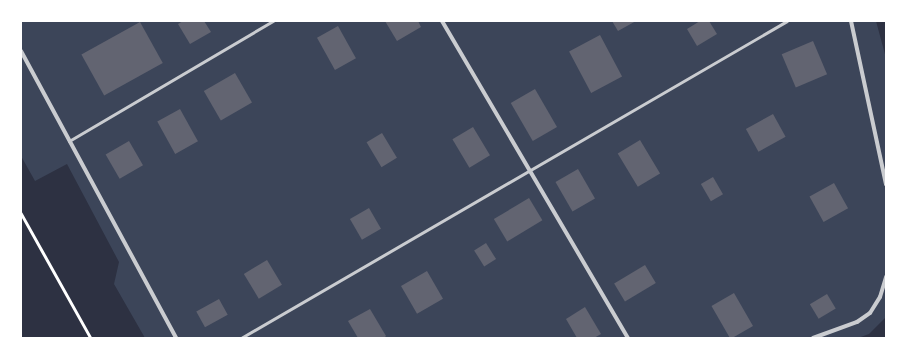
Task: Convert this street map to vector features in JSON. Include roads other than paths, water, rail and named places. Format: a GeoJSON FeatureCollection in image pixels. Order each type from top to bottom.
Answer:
{"type":"FeatureCollection","features":[{"type":"Feature","properties":{"kind":"street"},"geometry":{"type":"LineString","coordinates":[[442,21],[628,338]]}},
{"type":"Feature","properties":{"kind":"street"},"geometry":{"type":"LineString","coordinates":[[851,21],[885,168],[886,184]]}},
{"type":"Feature","properties":{"kind":"street"},"geometry":{"type":"LineString","coordinates":[[21,51],[176,338]]}},
{"type":"Feature","properties":{"kind":"street"},"geometry":{"type":"LineString","coordinates":[[813,338],[857,322],[870,313],[880,297],[886,277]]}},
{"type":"Feature","properties":{"kind":"lane"},"geometry":{"type":"LineString","coordinates":[[69,141],[273,21]]}},
{"type":"Feature","properties":{"kind":"lane"},"geometry":{"type":"LineString","coordinates":[[241,338],[787,21]]}}]}
